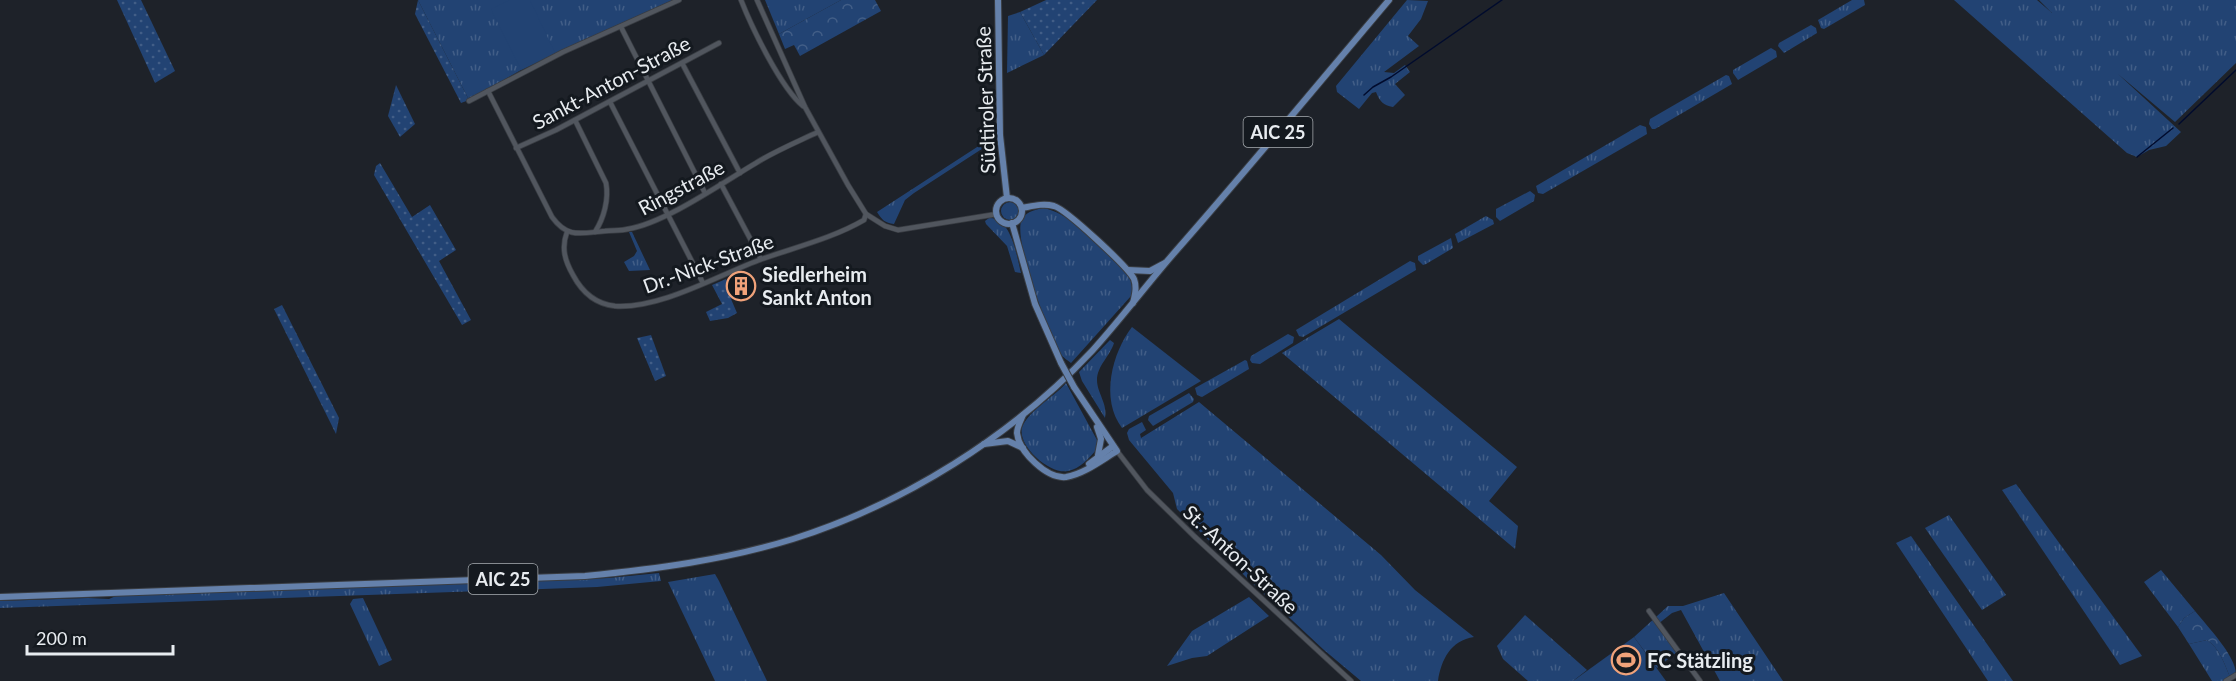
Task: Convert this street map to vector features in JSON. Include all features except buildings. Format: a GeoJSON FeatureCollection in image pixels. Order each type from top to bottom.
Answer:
{"type":"FeatureCollection","features":[{"type":"Feature","properties":{"kind":"main road","name":"Südtiroler Straße"},"geometry":{"type":"LineString","coordinates":[[998,0],[1000,135],[1007,198]]}},
{"type":"Feature","properties":{"kind":"main road","name":"AIC 25"},"geometry":{"type":"LineString","coordinates":[[0,597],[585,576],[659,569],[728,557],[795,538],[853,516],[905,491],[981,445],[1023,414],[1091,351],[1389,0]]}},
{"type":"Feature","properties":{"kind":"main road"},"geometry":{"type":"LineString","coordinates":[[1007,198],[1016,200],[1022,208],[1020,218],[1011,223],[1002,221],[997,214],[999,203],[1007,198]]}},
{"type":"Feature","properties":{"kind":"main road"},"geometry":{"type":"LineString","coordinates":[[1022,208],[1043,204],[1057,207],[1128,270],[1136,284],[1133,303]]}},
{"type":"Feature","properties":{"kind":"main road"},"geometry":{"type":"LineString","coordinates":[[1011,223],[1027,280],[1061,363],[1095,421],[1115,449]]}},
{"type":"Feature","properties":{"kind":"main road"},"geometry":{"type":"LineString","coordinates":[[1128,270],[1150,271],[1166,263]]}},
{"type":"Feature","properties":{"kind":"main road"},"geometry":{"type":"LineString","coordinates":[[1023,414],[1017,434],[1024,449],[1041,469],[1056,477],[1072,476],[1115,449]]}},
{"type":"Feature","properties":{"kind":"main road"},"geometry":{"type":"LineString","coordinates":[[1095,421],[1101,439],[1098,455]]}},
{"type":"Feature","properties":{"kind":"main road"},"geometry":{"type":"LineString","coordinates":[[981,445],[1008,441],[1024,449]]}},
{"type":"Feature","properties":{"kind":"main road"},"geometry":{"type":"LineString","coordinates":[[1082,471],[1098,455],[1115,449]]}},
{"type":"Feature","properties":{"kind":"street"},"geometry":{"type":"LineString","coordinates":[[469,101],[563,52],[679,0]]}},
{"type":"Feature","properties":{"kind":"street"},"geometry":{"type":"LineString","coordinates":[[741,0],[785,83],[797,101],[805,107]]}},
{"type":"Feature","properties":{"kind":"street"},"geometry":{"type":"LineString","coordinates":[[757,0],[791,80],[818,132],[866,214],[885,226],[897,230],[997,214]]}},
{"type":"Feature","properties":{"kind":"street"},"geometry":{"type":"LineString","coordinates":[[621,27],[705,193]]}},
{"type":"Feature","properties":{"kind":"street","name":"Sankt-Anton-Straße"},"geometry":{"type":"LineString","coordinates":[[516,147],[575,120],[719,43]]}},
{"type":"Feature","properties":{"kind":"street"},"geometry":{"type":"LineString","coordinates":[[682,63],[740,173]]}},
{"type":"Feature","properties":{"kind":"street"},"geometry":{"type":"LineString","coordinates":[[785,83],[791,80]]}},
{"type":"Feature","properties":{"kind":"street"},"geometry":{"type":"LineString","coordinates":[[488,91],[552,217],[567,232]]}},
{"type":"Feature","properties":{"kind":"street"},"geometry":{"type":"LineString","coordinates":[[610,102],[703,283]]}},
{"type":"Feature","properties":{"kind":"street"},"geometry":{"type":"LineString","coordinates":[[575,120],[606,183],[607,193],[602,221],[595,232]]}},
{"type":"Feature","properties":{"kind":"street","name":"Ringstraße"},"geometry":{"type":"LineString","coordinates":[[567,232],[579,234],[629,229],[668,214],[818,132]]}},
{"type":"Feature","properties":{"kind":"street"},"geometry":{"type":"LineString","coordinates":[[721,184],[761,260]]}},
{"type":"Feature","properties":{"kind":"street","name":"Dr.-Nick-Straße"},"geometry":{"type":"LineString","coordinates":[[567,232],[563,247],[569,267],[585,294],[599,302],[615,306],[645,304],[703,283],[856,224],[864,220],[866,214]]}},
{"type":"Feature","properties":{"kind":"street"},"geometry":{"type":"LineString","coordinates":[[602,221],[607,231]]}},
{"type":"Feature","properties":{"kind":"street","name":"St.-Anton-Straße"},"geometry":{"type":"LineString","coordinates":[[1115,449],[1147,490],[1351,681]]}},
{"type":"Feature","properties":{"kind":"street"},"geometry":{"type":"LineString","coordinates":[[1649,611],[1700,681]]}},
{"type":"Feature","properties":{"kind":"street"},"geometry":{"type":"LineString","coordinates":[[2226,681],[2236,675]]}},
{"type":"Feature","properties":{"kind":"green space"},"geometry":{"type":"Polygon","coordinates":[[[117,0],[141,0],[175,71],[155,83],[117,0]]]}},
{"type":"Feature","properties":{"kind":"green space"},"geometry":{"type":"Polygon","coordinates":[[[418,0],[673,0],[521,70],[469,100],[418,0]]]}},
{"type":"Feature","properties":{"kind":"green space"},"geometry":{"type":"Polygon","coordinates":[[[418,0],[469,100],[461,103],[415,14],[418,0]]]}},
{"type":"Feature","properties":{"kind":"green space"},"geometry":{"type":"Polygon","coordinates":[[[510,0],[530,0],[555,53],[521,70],[491,9],[510,0]]]}},
{"type":"Feature","properties":{"kind":"green space"},"geometry":{"type":"Polygon","coordinates":[[[765,0],[841,0],[779,34],[765,0]]]}},
{"type":"Feature","properties":{"kind":"green space"},"geometry":{"type":"Polygon","coordinates":[[[841,0],[875,0],[881,11],[800,56],[794,45],[785,49],[779,34],[841,0]]]}},
{"type":"Feature","properties":{"kind":"green space"},"geometry":{"type":"Polygon","coordinates":[[[1046,0],[1097,0],[1044,55],[1020,12],[1046,0]]]}},
{"type":"Feature","properties":{"kind":"green space"},"geometry":{"type":"Polygon","coordinates":[[[1407,0],[1428,1],[1421,19],[1408,36],[1419,46],[1384,72],[1394,73],[1405,65],[1410,72],[1395,84],[1405,95],[1393,107],[1382,102],[1376,92],[1372,93],[1359,109],[1337,92],[1336,86],[1407,0]]]}},
{"type":"Feature","properties":{"kind":"green space"},"geometry":{"type":"Polygon","coordinates":[[[1852,0],[1864,0],[1865,5],[1824,29],[1821,28],[1818,20],[1852,0]]]}},
{"type":"Feature","properties":{"kind":"green space"},"geometry":{"type":"Polygon","coordinates":[[[1954,0],[2037,0],[2052,13],[2039,0],[2236,0],[2236,63],[2175,122],[2118,74],[2181,132],[2166,146],[2149,150],[2137,157],[2127,153],[1954,0]]]}},
{"type":"Feature","properties":{"kind":"green space"},"geometry":{"type":"Polygon","coordinates":[[[1020,12],[1044,55],[1007,73],[1008,16],[1020,12]]]}},
{"type":"Feature","properties":{"kind":"green space"},"geometry":{"type":"Polygon","coordinates":[[[1811,25],[1816,28],[1817,33],[1784,53],[1778,46],[1779,43],[1811,25]]]}},
{"type":"Feature","properties":{"kind":"green space"},"geometry":{"type":"Polygon","coordinates":[[[1771,48],[1776,51],[1777,57],[1738,80],[1733,70],[1771,48]]]}},
{"type":"Feature","properties":{"kind":"green space"},"geometry":{"type":"Polygon","coordinates":[[[1726,75],[1729,76],[1732,84],[1652,129],[1649,124],[1650,119],[1726,75]]]}},
{"type":"Feature","properties":{"kind":"green space"},"geometry":{"type":"Polygon","coordinates":[[[396,85],[415,124],[400,137],[388,116],[396,85]]]}},
{"type":"Feature","properties":{"kind":"green space"},"geometry":{"type":"Polygon","coordinates":[[[1640,125],[1646,127],[1647,134],[1543,194],[1538,193],[1536,186],[1640,125]]]}},
{"type":"Feature","properties":{"kind":"green space"},"geometry":{"type":"Polygon","coordinates":[[[991,138],[991,143],[905,200],[894,224],[886,222],[879,215],[877,212],[991,138]]]}},
{"type":"Feature","properties":{"kind":"green space"},"geometry":{"type":"Polygon","coordinates":[[[380,163],[412,217],[430,205],[456,250],[439,261],[471,320],[462,325],[374,175],[376,166],[380,163]]]}},
{"type":"Feature","properties":{"kind":"green space"},"geometry":{"type":"Polygon","coordinates":[[[1530,191],[1535,195],[1534,201],[1500,221],[1496,217],[1496,209],[1530,191]]]}},
{"type":"Feature","properties":{"kind":"green space"},"geometry":{"type":"Polygon","coordinates":[[[1006,202],[1014,202],[1019,207],[1017,218],[1006,220],[1001,215],[1001,207],[1006,202]]]}},
{"type":"Feature","properties":{"kind":"green space"},"geometry":{"type":"Polygon","coordinates":[[[1043,208],[1065,217],[1087,233],[1125,270],[1132,286],[1131,296],[1071,363],[1062,355],[1048,328],[1034,289],[1020,233],[1024,216],[1043,208]]]}},
{"type":"Feature","properties":{"kind":"green space"},"geometry":{"type":"Polygon","coordinates":[[[1486,216],[1493,220],[1494,224],[1458,243],[1455,234],[1486,216]]]}},
{"type":"Feature","properties":{"kind":"green space"},"geometry":{"type":"Polygon","coordinates":[[[989,218],[997,219],[1008,231],[1021,273],[1015,272],[1007,246],[986,224],[985,221],[989,218]]]}},
{"type":"Feature","properties":{"kind":"green space"},"geometry":{"type":"Polygon","coordinates":[[[629,232],[632,232],[650,270],[629,271],[624,262],[634,256],[637,251],[629,232]]]}},
{"type":"Feature","properties":{"kind":"green space"},"geometry":{"type":"Polygon","coordinates":[[[1451,238],[1453,248],[1426,264],[1423,265],[1418,260],[1418,256],[1451,238]]]}},
{"type":"Feature","properties":{"kind":"green space"},"geometry":{"type":"Polygon","coordinates":[[[1410,261],[1415,263],[1416,270],[1303,337],[1299,336],[1296,330],[1410,261]]]}},
{"type":"Feature","properties":{"kind":"green space"},"geometry":{"type":"Polygon","coordinates":[[[726,279],[735,297],[731,299],[737,313],[728,318],[710,321],[706,312],[722,304],[712,285],[726,279]]]}},
{"type":"Feature","properties":{"kind":"green space"},"geometry":{"type":"Polygon","coordinates":[[[282,305],[339,418],[336,434],[274,309],[282,305]]]}},
{"type":"Feature","properties":{"kind":"green space"},"geometry":{"type":"Polygon","coordinates":[[[1339,319],[1517,467],[1489,501],[1518,526],[1515,549],[1282,353],[1339,319]]]}},
{"type":"Feature","properties":{"kind":"green space"},"geometry":{"type":"Polygon","coordinates":[[[1132,327],[1201,381],[1122,428],[1111,404],[1111,376],[1119,350],[1132,327]]]}},
{"type":"Feature","properties":{"kind":"green space"},"geometry":{"type":"Polygon","coordinates":[[[1288,334],[1294,337],[1293,343],[1260,364],[1252,363],[1251,356],[1288,334]]]}},
{"type":"Feature","properties":{"kind":"green space"},"geometry":{"type":"Polygon","coordinates":[[[651,335],[666,376],[655,381],[637,338],[651,335]]]}},
{"type":"Feature","properties":{"kind":"green space"},"geometry":{"type":"Polygon","coordinates":[[[1110,340],[1114,343],[1099,370],[1097,380],[1105,408],[1105,418],[1082,381],[1079,372],[1110,340]]]}},
{"type":"Feature","properties":{"kind":"green space"},"geometry":{"type":"Polygon","coordinates":[[[1245,360],[1249,369],[1202,397],[1197,395],[1195,388],[1245,360]]]}},
{"type":"Feature","properties":{"kind":"green space"},"geometry":{"type":"Polygon","coordinates":[[[1066,383],[1097,440],[1097,449],[1076,468],[1060,471],[1043,463],[1028,449],[1022,432],[1026,419],[1066,383]]]}},
{"type":"Feature","properties":{"kind":"green space"},"geometry":{"type":"Polygon","coordinates":[[[1189,393],[1194,399],[1193,402],[1153,426],[1148,420],[1149,416],[1189,393]]]}},
{"type":"Feature","properties":{"kind":"green space"},"geometry":{"type":"Polygon","coordinates":[[[1199,402],[1381,555],[1415,590],[1474,637],[1459,642],[1448,652],[1438,681],[1361,681],[1249,580],[1177,509],[1173,493],[1129,440],[1127,433],[1129,429],[1142,422],[1146,430],[1140,434],[1141,438],[1199,402]]]}},
{"type":"Feature","properties":{"kind":"green space"},"geometry":{"type":"Polygon","coordinates":[[[2016,484],[2142,656],[2120,665],[2002,490],[2016,484]]]}},
{"type":"Feature","properties":{"kind":"green space"},"geometry":{"type":"Polygon","coordinates":[[[1949,515],[2006,595],[1982,610],[1925,528],[1949,515]]]}},
{"type":"Feature","properties":{"kind":"green space"},"geometry":{"type":"Polygon","coordinates":[[[1911,536],[2013,681],[1988,681],[1896,543],[1911,536]]]}},
{"type":"Feature","properties":{"kind":"green space"},"geometry":{"type":"Polygon","coordinates":[[[2161,570],[2195,611],[2184,618],[2178,627],[2144,582],[2161,570]]]}},
{"type":"Feature","properties":{"kind":"green space"},"geometry":{"type":"Polygon","coordinates":[[[659,573],[661,581],[597,587],[0,608],[0,601],[109,599],[116,596],[609,578],[659,573]]]}},
{"type":"Feature","properties":{"kind":"green space"},"geometry":{"type":"Polygon","coordinates":[[[715,574],[767,681],[715,681],[668,582],[715,574]]]}},
{"type":"Feature","properties":{"kind":"green space"},"geometry":{"type":"Polygon","coordinates":[[[1724,593],[1783,681],[1720,681],[1681,610],[1672,613],[1658,624],[1677,652],[1657,668],[1634,637],[1668,606],[1683,606],[1724,593]]]}},
{"type":"Feature","properties":{"kind":"green space"},"geometry":{"type":"Polygon","coordinates":[[[1249,597],[1269,616],[1207,656],[1167,666],[1192,631],[1249,597]]]}},
{"type":"Feature","properties":{"kind":"green space"},"geometry":{"type":"Polygon","coordinates":[[[363,598],[392,660],[379,666],[350,604],[353,599],[363,598]]]}},
{"type":"Feature","properties":{"kind":"green space"},"geometry":{"type":"Polygon","coordinates":[[[2195,611],[2226,650],[2236,674],[2230,677],[2218,652],[2207,640],[2189,644],[2178,627],[2184,618],[2195,611]]]}},
{"type":"Feature","properties":{"kind":"green space"},"geometry":{"type":"Polygon","coordinates":[[[1525,615],[1587,670],[1573,681],[1528,681],[1503,659],[1497,646],[1525,615]]]}},
{"type":"Feature","properties":{"kind":"green space","name":"FC Stätzling"},"geometry":{"type":"Polygon","coordinates":[[[1634,637],[1666,681],[1573,681],[1634,637]]]}},
{"type":"Feature","properties":{"kind":"green space"},"geometry":{"type":"Polygon","coordinates":[[[2207,640],[2218,652],[2230,677],[2223,681],[2212,681],[2189,644],[2207,640]]]}},
{"type":"Feature","properties":{"kind":"waterway"},"geometry":{"type":"LineString","coordinates":[[1364,95],[1502,0]]}},
{"type":"Feature","properties":{"kind":"waterway"},"geometry":{"type":"LineString","coordinates":[[2179,124],[2236,70]]}},
{"type":"Feature","properties":{"kind":"waterway"},"geometry":{"type":"LineString","coordinates":[[2137,157],[2173,128]]}},
{"type":"Feature","properties":{"kind":"place","name":"Siedlerheim Sankt Anton"},"geometry":{"type":"Point","coordinates":[741,286]}},
{"type":"Feature","properties":{"kind":"place","name":"FC Stätzling"},"geometry":{"type":"Point","coordinates":[1626,660]}}]}
